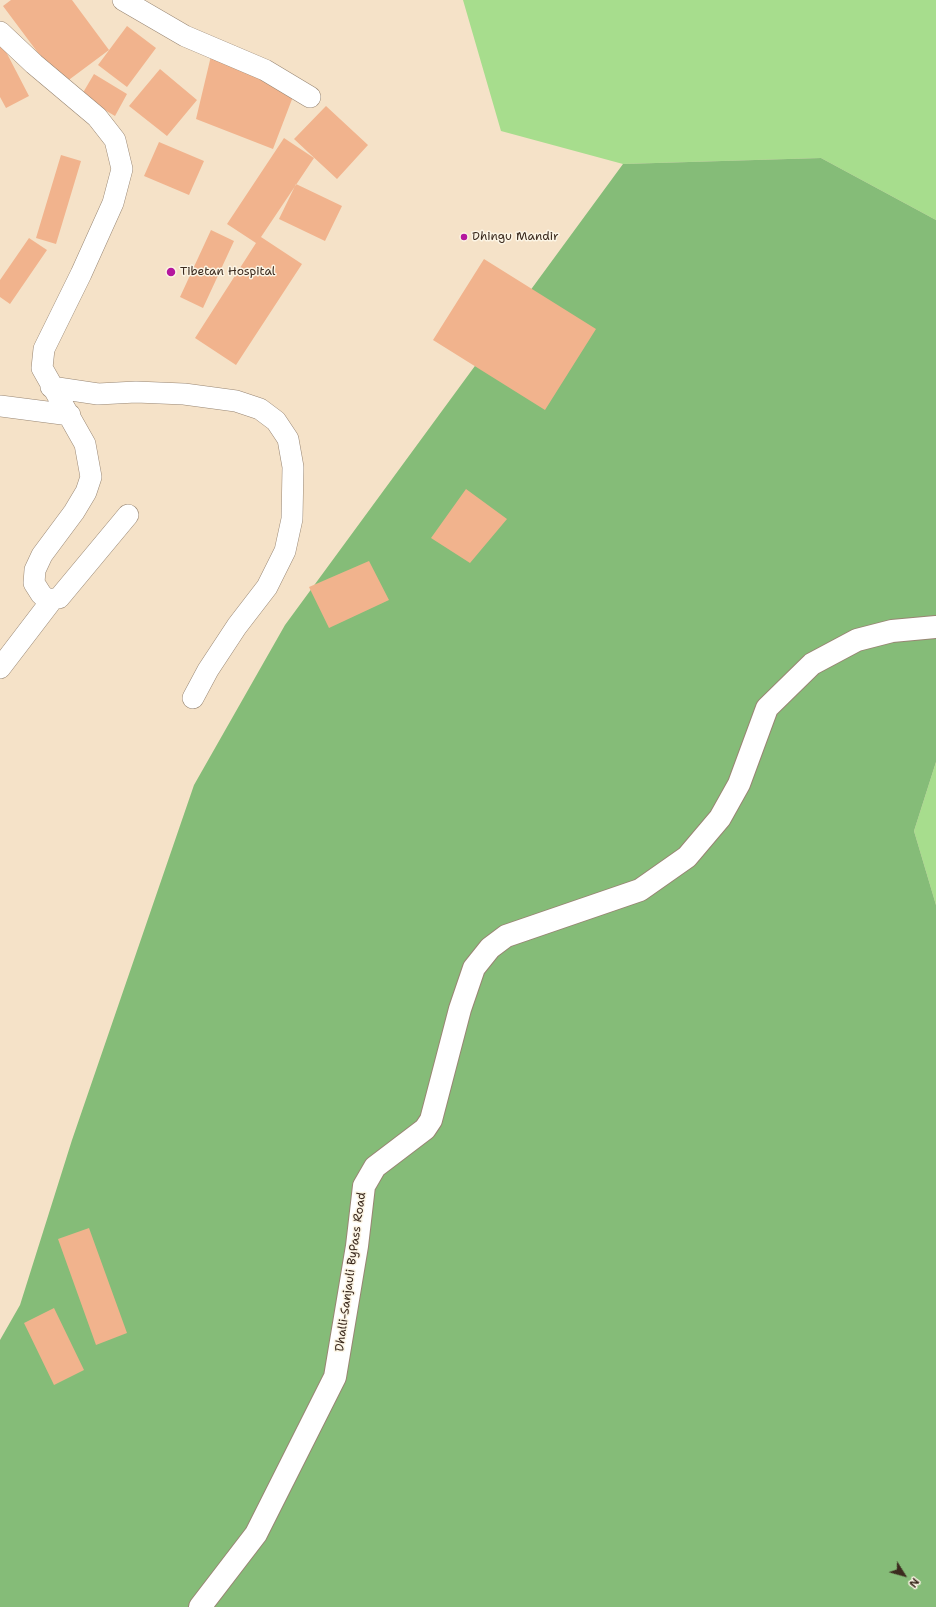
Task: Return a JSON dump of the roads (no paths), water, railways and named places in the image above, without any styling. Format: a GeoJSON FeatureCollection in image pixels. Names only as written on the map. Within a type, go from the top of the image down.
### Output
{"type":"FeatureCollection","features":[{"type":"Feature","properties":{"kind":"main road","name":"Dhalli-Sanjauli ByPass Road"},"geometry":{"type":"LineString","coordinates":[[200,1607],[256,1534],[335,1377],[358,1246],[364,1186],[375,1167],[425,1129],[431,1120],[460,1009],[474,968],[490,948],[506,936],[640,890],[687,857],[720,818],[739,784],[767,708],[812,664],[857,640],[892,631],[936,627]]}},
{"type":"Feature","properties":{"kind":"street"},"geometry":{"type":"LineString","coordinates":[[123,0],[185,36],[265,70],[310,97]]}},
{"type":"Feature","properties":{"kind":"street"},"geometry":{"type":"LineString","coordinates":[[0,32],[34,64],[97,117],[115,140],[122,169],[113,203],[81,274],[44,348],[42,368],[51,386],[70,415],[86,444],[91,477],[86,492],[74,512],[42,555],[35,570],[34,584],[41,594],[47,600],[59,598],[128,516]]}},
{"type":"Feature","properties":{"kind":"street"},"geometry":{"type":"LineString","coordinates":[[51,386],[98,394],[136,392],[184,394],[236,401],[260,409],[276,422],[288,439],[293,474],[292,519],[285,552],[268,587],[237,626],[208,670],[193,698]]}},
{"type":"Feature","properties":{"kind":"street"},"geometry":{"type":"LineString","coordinates":[[0,406],[70,415]]}},
{"type":"Feature","properties":{"kind":"street"},"geometry":{"type":"LineString","coordinates":[[0,668],[52,600]]}},
{"type":"Feature","properties":{"kind":"place","name":"Dhingu Mandir"},"geometry":{"type":"Point","coordinates":[464,237]}},
{"type":"Feature","properties":{"kind":"place","name":"Tibetan Hospital"},"geometry":{"type":"Point","coordinates":[171,272]}}]}
